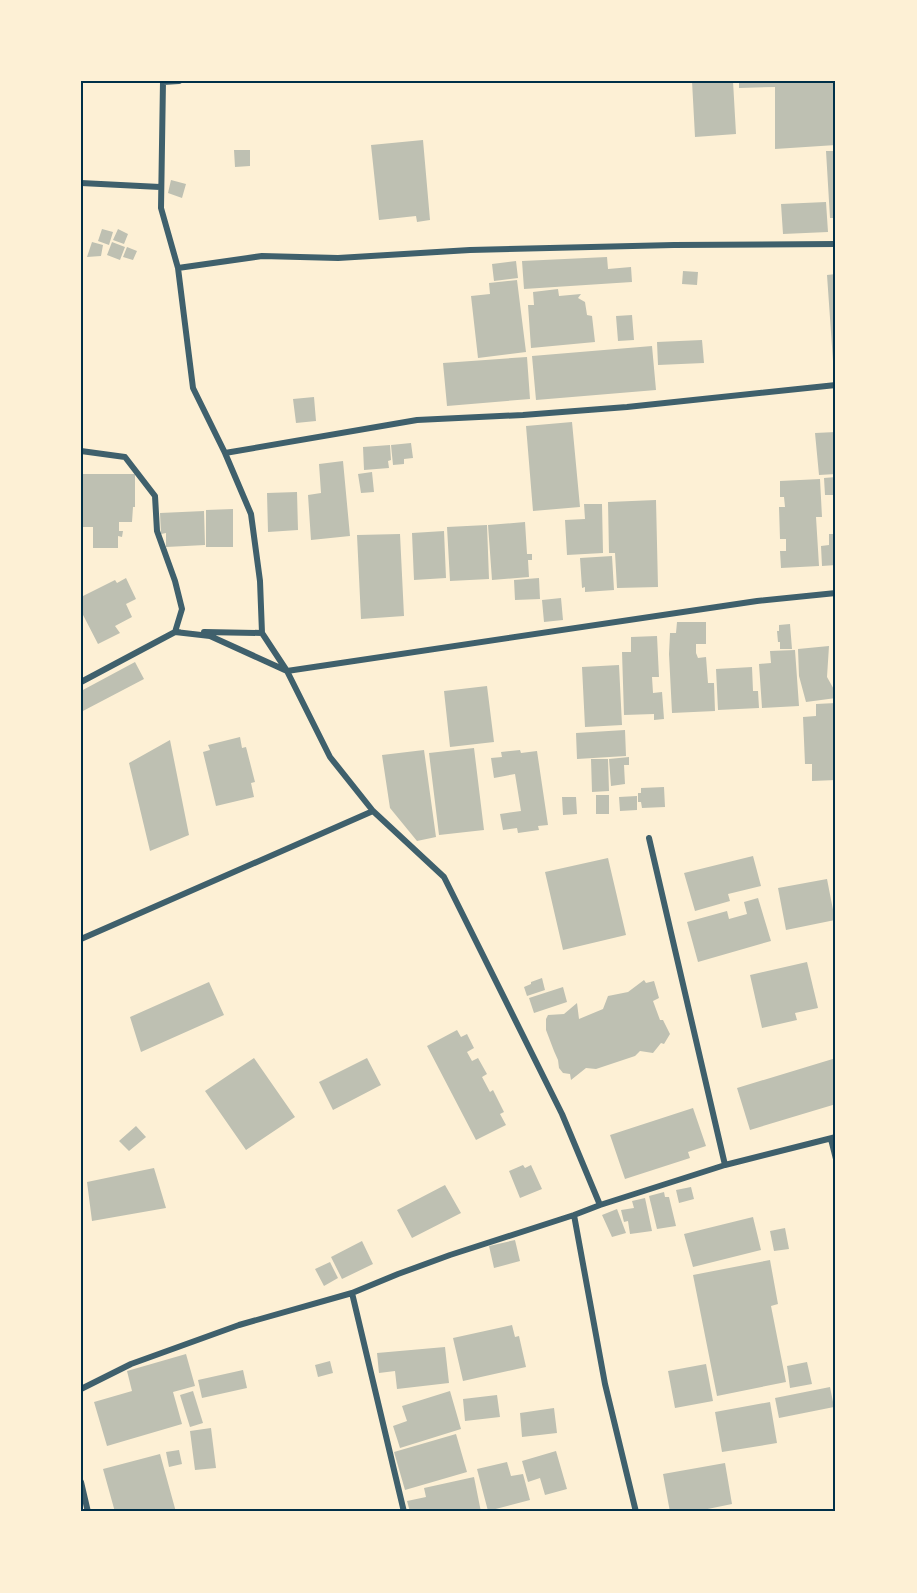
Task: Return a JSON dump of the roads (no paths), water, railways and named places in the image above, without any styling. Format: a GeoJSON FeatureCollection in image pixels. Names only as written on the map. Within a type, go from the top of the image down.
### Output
{"type":"FeatureCollection","features":[{"type":"Feature","properties":{"kind":"street"},"geometry":{"type":"LineString","coordinates":[[179,81],[163,82],[161,208],[178,268],[193,388],[252,514],[260,580],[261,633],[287,671],[330,757],[374,811],[444,877],[562,1114],[600,1205]]}},
{"type":"Feature","properties":{"kind":"street"},"geometry":{"type":"LineString","coordinates":[[81,183],[160,187]]}},
{"type":"Feature","properties":{"kind":"street"},"geometry":{"type":"LineString","coordinates":[[178,268],[262,256],[338,258],[470,250],[836,244]]}},
{"type":"Feature","properties":{"kind":"street"},"geometry":{"type":"LineString","coordinates":[[225,453],[417,420],[627,407],[836,385]]}},
{"type":"Feature","properties":{"kind":"street"},"geometry":{"type":"LineString","coordinates":[[81,452],[125,457],[155,496],[157,531],[175,581],[182,609],[175,632]]}},
{"type":"Feature","properties":{"kind":"street"},"geometry":{"type":"LineString","coordinates":[[175,632],[210,636],[287,671],[757,601],[836,593]]}},
{"type":"Feature","properties":{"kind":"street"},"geometry":{"type":"LineString","coordinates":[[81,682],[175,632],[261,633]]}},
{"type":"Feature","properties":{"kind":"street"},"geometry":{"type":"LineString","coordinates":[[81,939],[374,811]]}},
{"type":"Feature","properties":{"kind":"street"},"geometry":{"type":"LineString","coordinates":[[649,838],[725,1165]]}},
{"type":"Feature","properties":{"kind":"street"},"geometry":{"type":"LineString","coordinates":[[81,1389],[131,1364],[239,1325],[352,1293],[439,1259],[725,1165],[834,1138],[836,1159]]}},
{"type":"Feature","properties":{"kind":"street"},"geometry":{"type":"LineString","coordinates":[[574,1215],[605,1384],[636,1512]]}},
{"type":"Feature","properties":{"kind":"street"},"geometry":{"type":"LineString","coordinates":[[352,1293],[404,1512]]}},
{"type":"Feature","properties":{"kind":"street"},"geometry":{"type":"LineString","coordinates":[[81,1482],[88,1512]]}}]}
